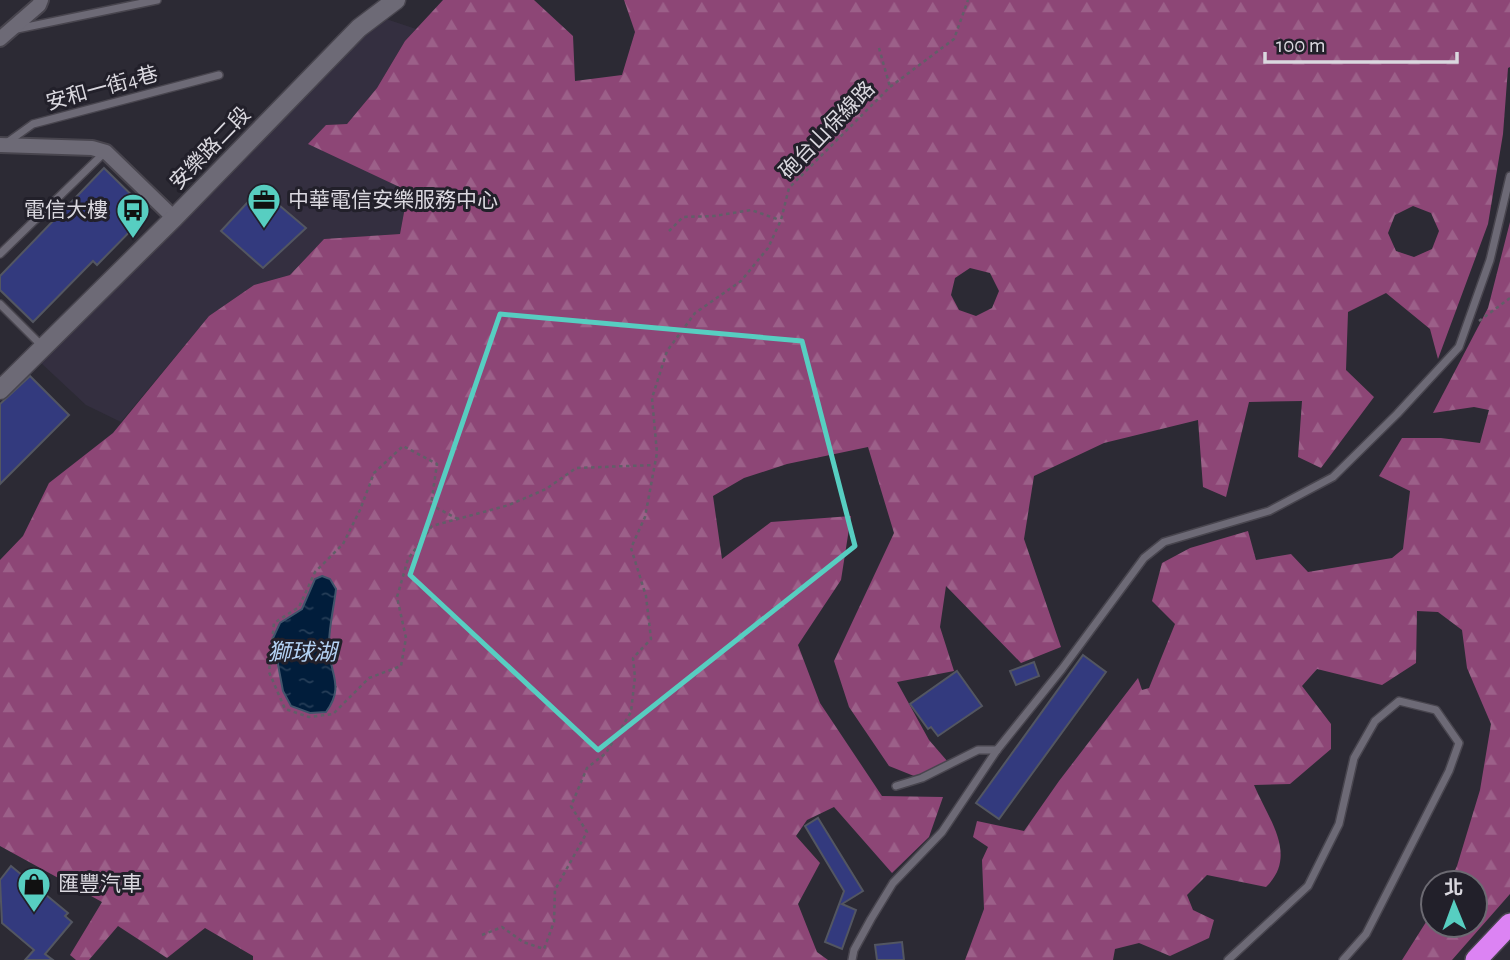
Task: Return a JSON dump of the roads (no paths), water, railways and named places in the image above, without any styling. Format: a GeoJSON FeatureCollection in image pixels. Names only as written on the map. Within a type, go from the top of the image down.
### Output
{"type":"FeatureCollection","features":[{"type":"Feature","properties":{"kind":"highway"},"geometry":{"type":"LineString","coordinates":[[1476,960],[1510,924]]}},
{"type":"Feature","properties":{"kind":"street"},"geometry":{"type":"LineString","coordinates":[[4,34],[39,5],[41,0]]}},
{"type":"Feature","properties":{"kind":"street","name":"安樂路二段"},"geometry":{"type":"LineString","coordinates":[[0,390],[174,218],[359,28],[396,0]]}},
{"type":"Feature","properties":{"kind":"street"},"geometry":{"type":"LineString","coordinates":[[1,146],[92,148],[106,152],[174,218]]}},
{"type":"Feature","properties":{"kind":"lane"},"geometry":{"type":"LineString","coordinates":[[4,34],[157,0]]}},
{"type":"Feature","properties":{"kind":"lane","name":"安和一街4巷"},"geometry":{"type":"LineString","coordinates":[[1,146],[33,124],[219,75]]}},
{"type":"Feature","properties":{"kind":"lane"},"geometry":{"type":"LineString","coordinates":[[0,254],[106,152]]}},
{"type":"Feature","properties":{"kind":"lane"},"geometry":{"type":"LineString","coordinates":[[852,960],[854,950],[893,883],[942,832],[998,750],[1144,558],[1164,542],[1269,511],[1334,477],[1459,347],[1490,260],[1510,176]]}},
{"type":"Feature","properties":{"kind":"lane"},"geometry":{"type":"LineString","coordinates":[[0,303],[43,348]]}},
{"type":"Feature","properties":{"kind":"lane"},"geometry":{"type":"LineString","coordinates":[[1228,960],[1308,886],[1339,824],[1354,758],[1375,721],[1399,701],[1436,710],[1459,743],[1449,771],[1366,934],[1343,960]]}},
{"type":"Feature","properties":{"kind":"lane"},"geometry":{"type":"LineString","coordinates":[[896,786],[922,778],[978,750],[998,750]]}},
{"type":"Feature","properties":{"kind":"water","name":"獅球湖"},"geometry":{"type":"Polygon","coordinates":[[[322,576],[330,579],[336,589],[329,644],[335,694],[326,712],[310,713],[291,706],[283,691],[273,638],[280,623],[302,609],[315,579],[322,576]]]}},
{"type":"Feature","properties":{"kind":"place","name":"中華電信安樂服務中心"},"geometry":{"type":"Point","coordinates":[264,230]}},
{"type":"Feature","properties":{"kind":"place","name":"電信大樓"},"geometry":{"type":"Point","coordinates":[133,240]}},
{"type":"Feature","properties":{"kind":"place","name":"匯豐汽車"},"geometry":{"type":"Point","coordinates":[34,914]}}]}
